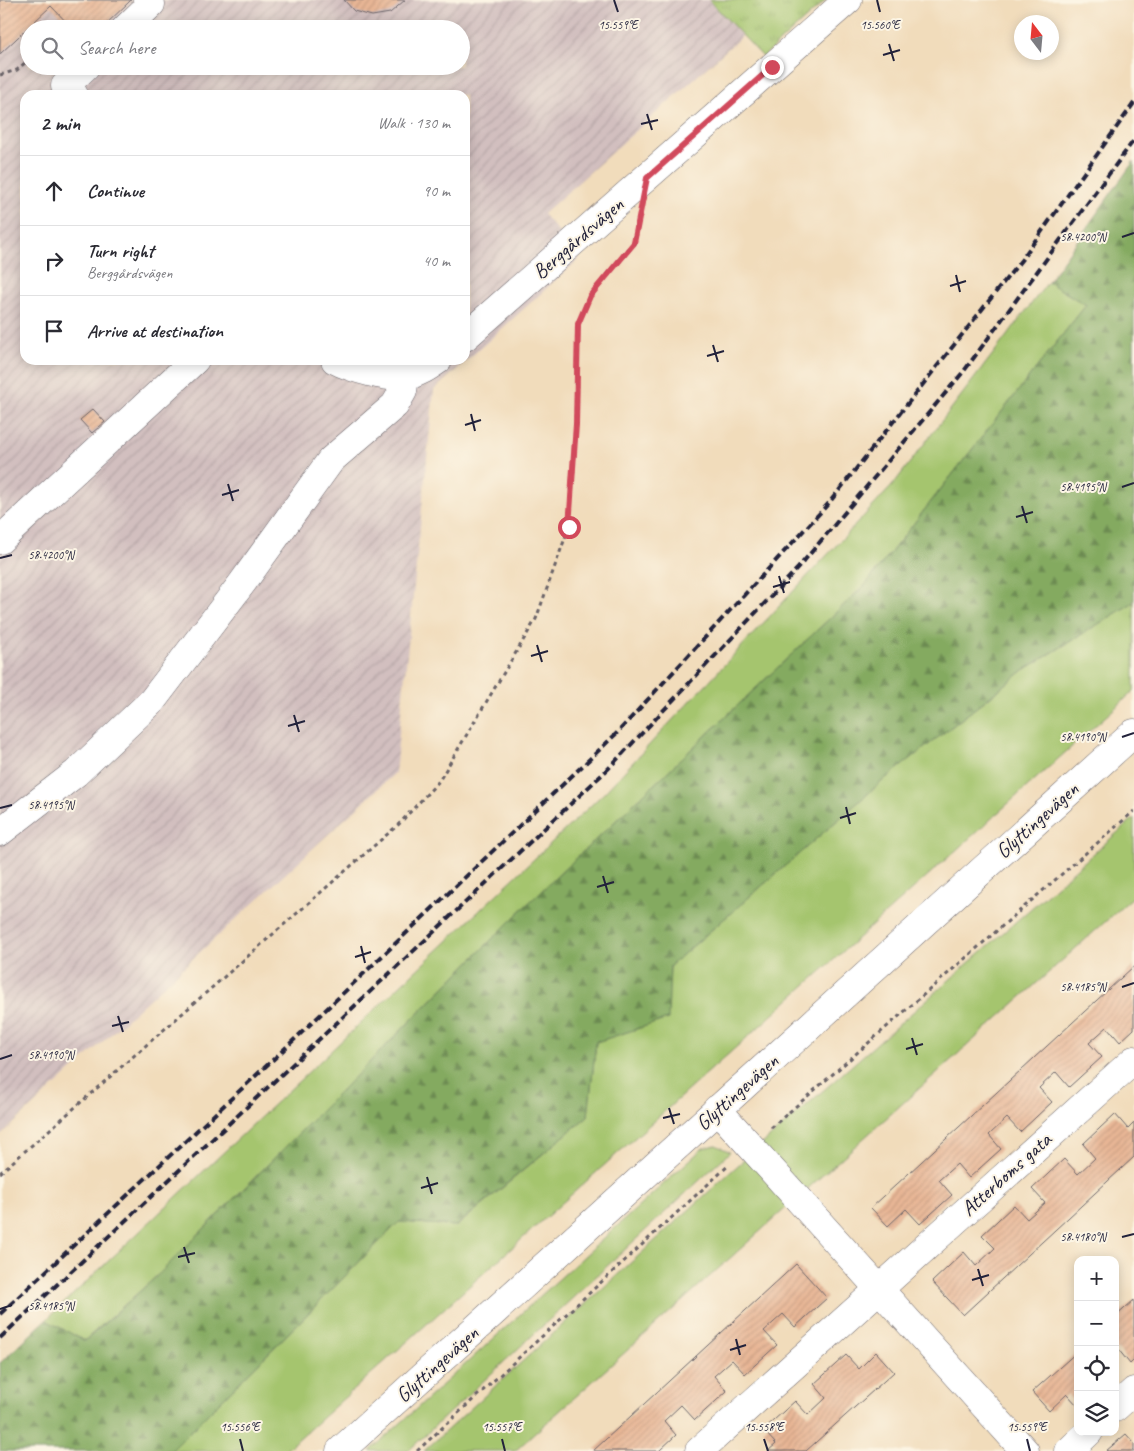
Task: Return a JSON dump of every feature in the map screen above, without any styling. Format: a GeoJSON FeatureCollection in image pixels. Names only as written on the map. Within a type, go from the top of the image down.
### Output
{"type":"FeatureCollection","features":[{"type":"Feature","properties":{"kind":"street"},"geometry":{"type":"LineString","coordinates":[[134,20],[151,4],[147,0]]}},
{"type":"Feature","properties":{"kind":"street","name":"Berggårdsvägen"},"geometry":{"type":"LineString","coordinates":[[470,333],[569,244],[647,178],[848,0]]}},
{"type":"Feature","properties":{"kind":"street"},"geometry":{"type":"LineString","coordinates":[[70,90],[80,75]]}},
{"type":"Feature","properties":{"kind":"street"},"geometry":{"type":"LineString","coordinates":[[0,540],[191,365]]}},
{"type":"Feature","properties":{"kind":"street"},"geometry":{"type":"LineString","coordinates":[[350,365],[378,374],[405,377],[422,371],[431,365]]}},
{"type":"Feature","properties":{"kind":"street"},"geometry":{"type":"LineString","coordinates":[[0,832],[76,773],[152,701],[243,582],[331,460],[395,405],[403,391],[405,377]]}},
{"type":"Feature","properties":{"kind":"street","name":"Glyttingevägen"},"geometry":{"type":"LineString","coordinates":[[340,1451],[1134,733]]}},
{"type":"Feature","properties":{"kind":"street","name":"Atterboms gata"},"geometry":{"type":"LineString","coordinates":[[699,1451],[1134,1060]]}},
{"type":"Feature","properties":{"kind":"street"},"geometry":{"type":"LineString","coordinates":[[717,1109],[1026,1451]]}},
{"type":"Feature","properties":{"kind":"street"},"geometry":{"type":"LineString","coordinates":[[1119,1404],[1134,1391]]}},
{"type":"Feature","properties":{"kind":"street"},"geometry":{"type":"LineString","coordinates":[[1068,1451],[1085,1436]]}},
{"type":"Feature","properties":{"kind":"path"},"geometry":{"type":"LineString","coordinates":[[0,75],[16,70],[20,67]]}},
{"type":"Feature","properties":{"kind":"path"},"geometry":{"type":"LineString","coordinates":[[0,1173],[399,824],[439,781],[536,619],[569,527],[576,424],[578,324],[590,296],[634,243],[647,178]]}},
{"type":"Feature","properties":{"kind":"shaded area"},"geometry":{"type":"Polygon","coordinates":[[[0,0],[709,0],[742,36],[543,214],[569,244],[579,259],[470,357],[470,90],[20,90],[20,365],[462,365],[434,390],[395,773],[0,1136],[0,0]]]}},
{"type":"Feature","properties":{"kind":"green space"},"geometry":{"type":"Polygon","coordinates":[[[709,0],[826,0],[763,57],[709,0]]]}},
{"type":"Feature","properties":{"kind":"green space"},"geometry":{"type":"Polygon","coordinates":[[[1134,161],[1134,602],[1024,670],[886,778],[670,966],[668,1019],[596,1042],[588,1116],[456,1226],[399,1222],[171,1451],[0,1451],[0,1363],[46,1320],[85,1341],[159,1274],[515,916],[866,584],[1086,305],[1048,282],[1134,161]]]}},
{"type":"Feature","properties":{"kind":"green space"},"geometry":{"type":"Polygon","coordinates":[[[1048,282],[1086,305],[866,584],[515,916],[159,1274],[84,1341],[46,1320],[605,792],[892,486],[1048,282]]]}},
{"type":"Feature","properties":{"kind":"green space"},"geometry":{"type":"Polygon","coordinates":[[[1134,602],[1134,691],[285,1451],[171,1451],[399,1222],[457,1226],[588,1116],[596,1042],[667,1019],[670,966],[886,778],[1024,670],[1134,602]]]}},
{"type":"Feature","properties":{"kind":"green space"},"geometry":{"type":"Polygon","coordinates":[[[1134,818],[1134,896],[515,1451],[424,1451],[736,1167],[1134,818]]]}},
{"type":"Feature","properties":{"kind":"green space"},"geometry":{"type":"Polygon","coordinates":[[[716,1145],[730,1152],[408,1451],[370,1451],[703,1148],[716,1145]]]}},
{"type":"Feature","properties":{"kind":"building"},"geometry":{"type":"Polygon","coordinates":[[[0,0],[131,0],[110,20],[64,20],[51,6],[36,20],[20,20],[20,35],[0,54],[0,0]]]}},
{"type":"Feature","properties":{"kind":"building"},"geometry":{"type":"Polygon","coordinates":[[[344,0],[405,0],[390,13],[372,16],[354,11],[344,0]]]}},
{"type":"Feature","properties":{"kind":"building"},"geometry":{"type":"Polygon","coordinates":[[[93,409],[105,422],[92,433],[80,420],[93,409]]]}},
{"type":"Feature","properties":{"kind":"building"},"geometry":{"type":"Polygon","coordinates":[[[1134,966],[1134,1029],[1120,1042],[1107,1027],[1089,1043],[1102,1057],[1069,1087],[1056,1072],[1039,1088],[1052,1102],[1020,1132],[1007,1118],[989,1135],[1001,1149],[969,1178],[957,1164],[939,1180],[952,1195],[920,1224],[906,1209],[888,1226],[871,1208],[1134,966]]]}},
{"type":"Feature","properties":{"kind":"building"},"geometry":{"type":"Polygon","coordinates":[[[1115,1114],[1128,1129],[1134,1123],[1134,1157],[963,1315],[932,1282],[964,1252],[976,1266],[995,1248],[982,1235],[1014,1205],[1027,1219],[1045,1203],[1032,1189],[1064,1159],[1078,1174],[1095,1158],[1083,1144],[1115,1114]]]}},
{"type":"Feature","properties":{"kind":"building"},"geometry":{"type":"Polygon","coordinates":[[[796,1264],[827,1298],[795,1327],[783,1314],[764,1331],[777,1345],[745,1374],[732,1360],[714,1376],[727,1391],[695,1420],[681,1405],[664,1421],[676,1435],[659,1451],[593,1451],[796,1264]]]}},
{"type":"Feature","properties":{"kind":"building"},"geometry":{"type":"Polygon","coordinates":[[[1134,1300],[1134,1360],[1130,1364],[1119,1350],[1119,1313],[1134,1300]]]}},
{"type":"Feature","properties":{"kind":"building"},"geometry":{"type":"Polygon","coordinates":[[[876,1352],[894,1372],[806,1451],[768,1451],[776,1444],[763,1430],[795,1401],[808,1415],[826,1398],[814,1384],[846,1355],[859,1369],[876,1352]]]}},
{"type":"Feature","properties":{"kind":"building"},"geometry":{"type":"Polygon","coordinates":[[[1074,1355],[1074,1402],[1067,1394],[1049,1411],[1032,1392],[1074,1355]]]}},
{"type":"Feature","properties":{"kind":"building"},"geometry":{"type":"Polygon","coordinates":[[[1126,1434],[1134,1443],[1134,1451],[1106,1451],[1126,1434]]]}},
{"type":"Feature","properties":{"kind":"railway"},"geometry":{"type":"LineString","coordinates":[[0,1314],[278,1055],[617,733],[829,503],[1022,259],[1134,103]]}},
{"type":"Feature","properties":{"kind":"railway"},"geometry":{"type":"LineString","coordinates":[[0,1338],[609,768],[798,568],[964,371],[1134,140]]}},
{"type":"Feature","properties":{"kind":"route"},"geometry":{"type":"LineString","coordinates":[[569,527],[576,424],[578,324],[590,296],[634,243],[647,178],[772,67]]}}]}
